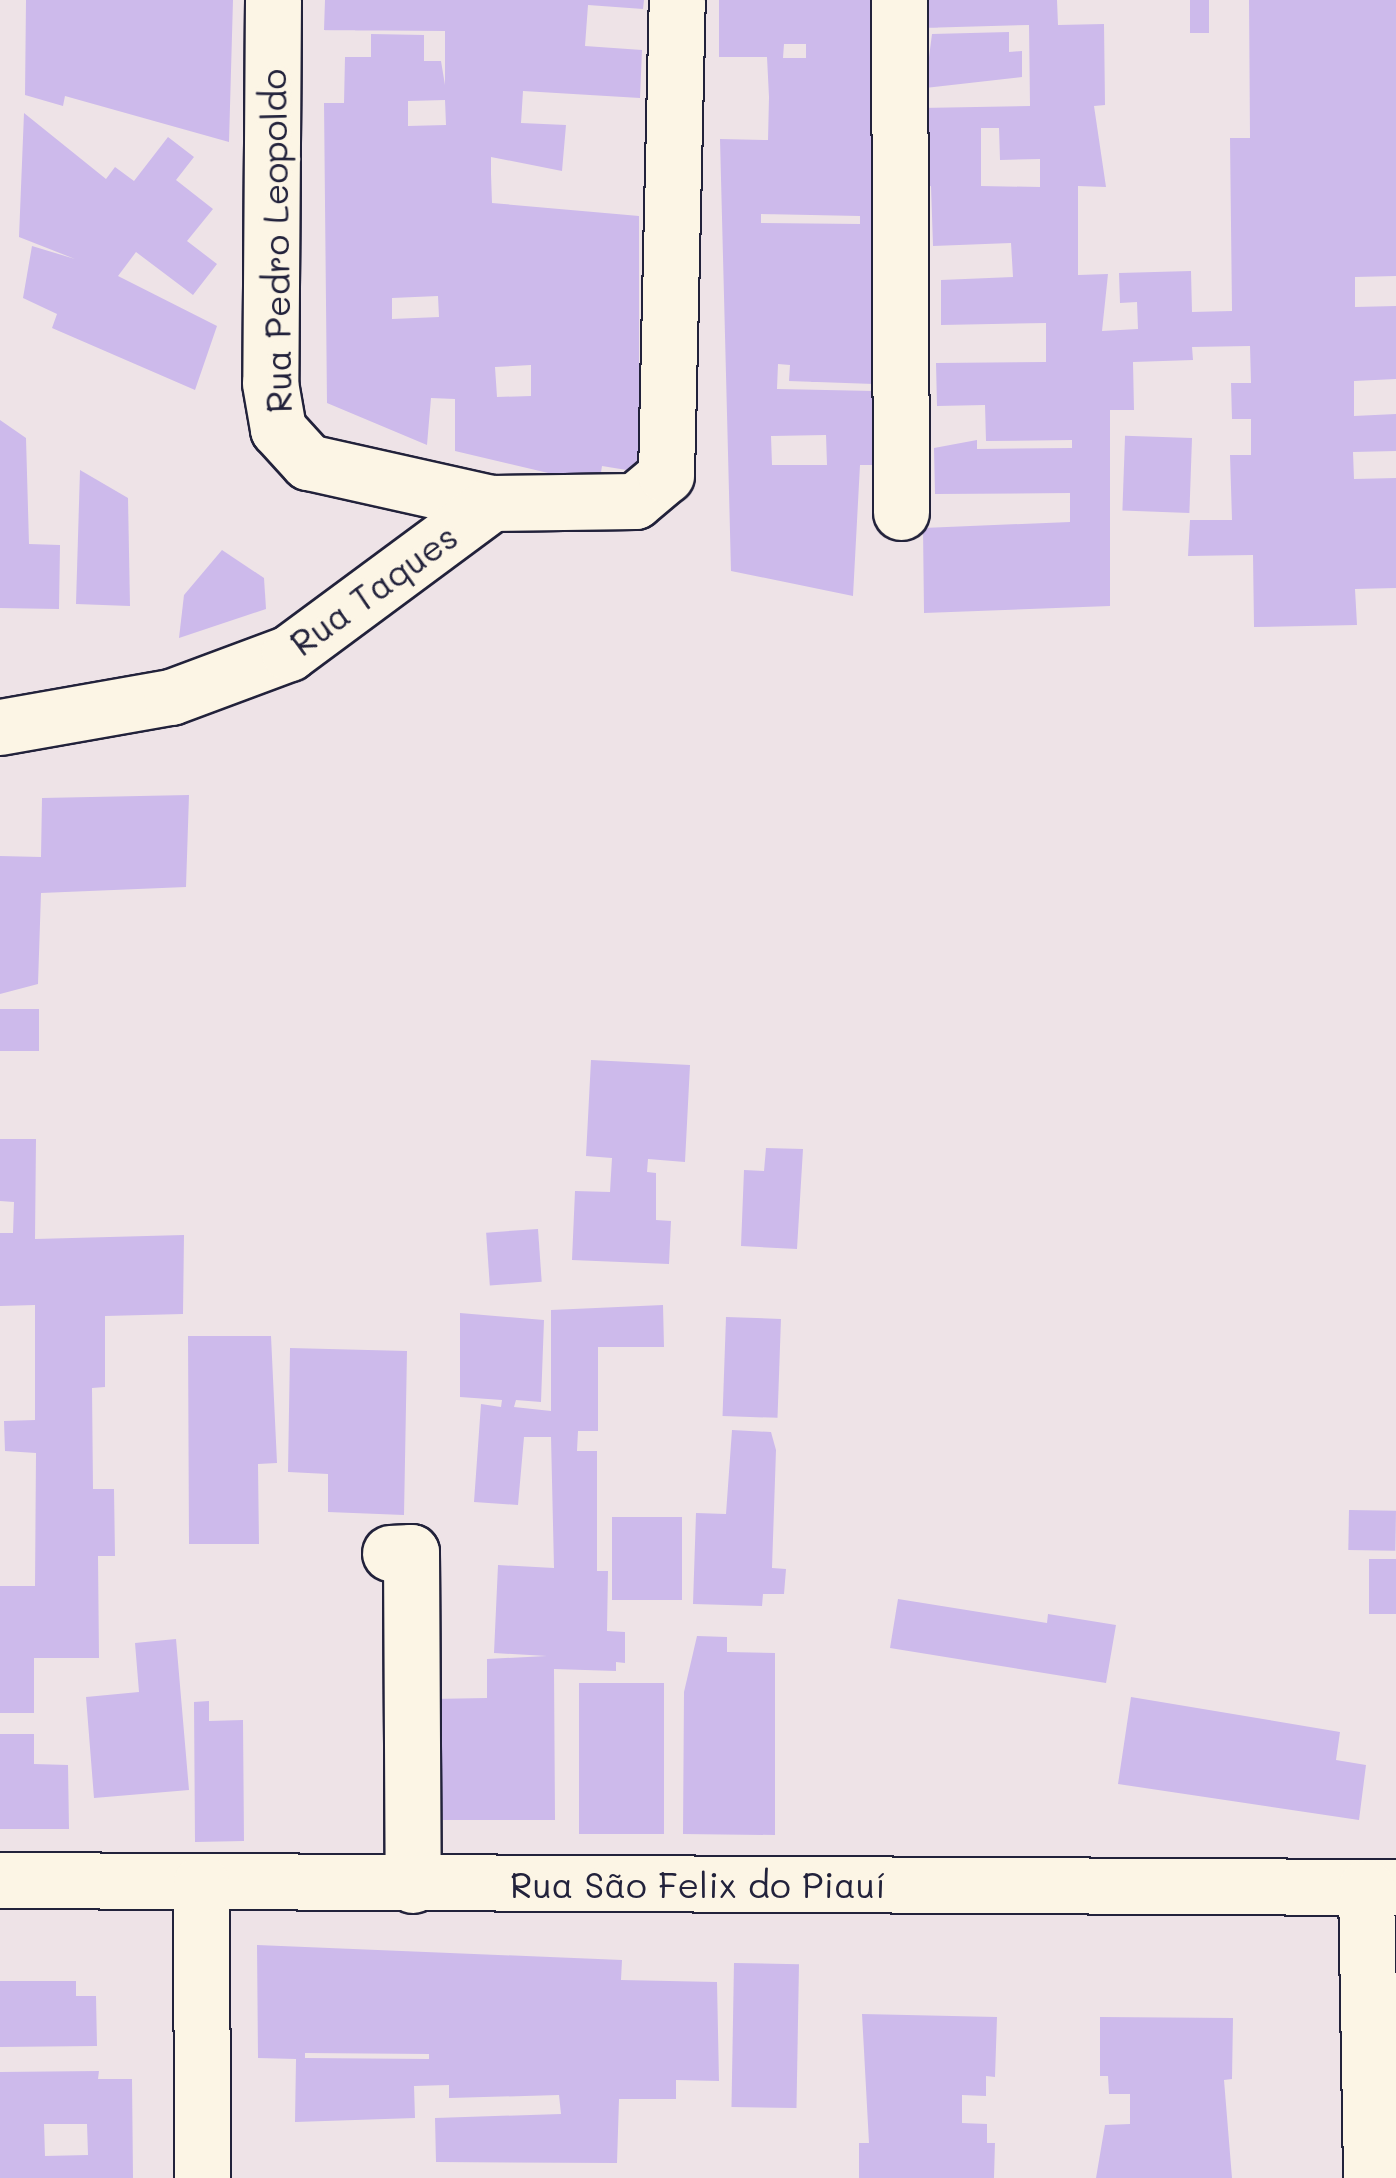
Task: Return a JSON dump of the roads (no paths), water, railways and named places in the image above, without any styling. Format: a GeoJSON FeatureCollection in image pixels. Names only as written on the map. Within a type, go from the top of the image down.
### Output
{"type":"FeatureCollection","features":[{"type":"Feature","properties":{"kind":"street","name":"Rua Pedro Leopoldo"},"geometry":{"type":"LineString","coordinates":[[272,0],[270,382],[278,429],[308,462],[492,503]]}},
{"type":"Feature","properties":{"kind":"street","name":"Rua Taques"},"geometry":{"type":"LineString","coordinates":[[0,726],[171,697],[290,653],[492,503],[635,501],[666,475],[674,401],[676,0]]}},
{"type":"Feature","properties":{"kind":"street"},"geometry":{"type":"LineString","coordinates":[[899,0],[901,512]]}},
{"type":"Feature","properties":{"kind":"street"},"geometry":{"type":"LineString","coordinates":[[390,1553],[411,1552],[413,1885]]}},
{"type":"Feature","properties":{"kind":"street","name":"Rua São Felix do Piauí"},"geometry":{"type":"LineString","coordinates":[[0,1880],[1381,1887]]}},
{"type":"Feature","properties":{"kind":"street"},"geometry":{"type":"LineString","coordinates":[[201,1883],[202,2178]]}},
{"type":"Feature","properties":{"kind":"street"},"geometry":{"type":"LineString","coordinates":[[1371,2178],[1383,2060],[1381,1887]]}}]}
